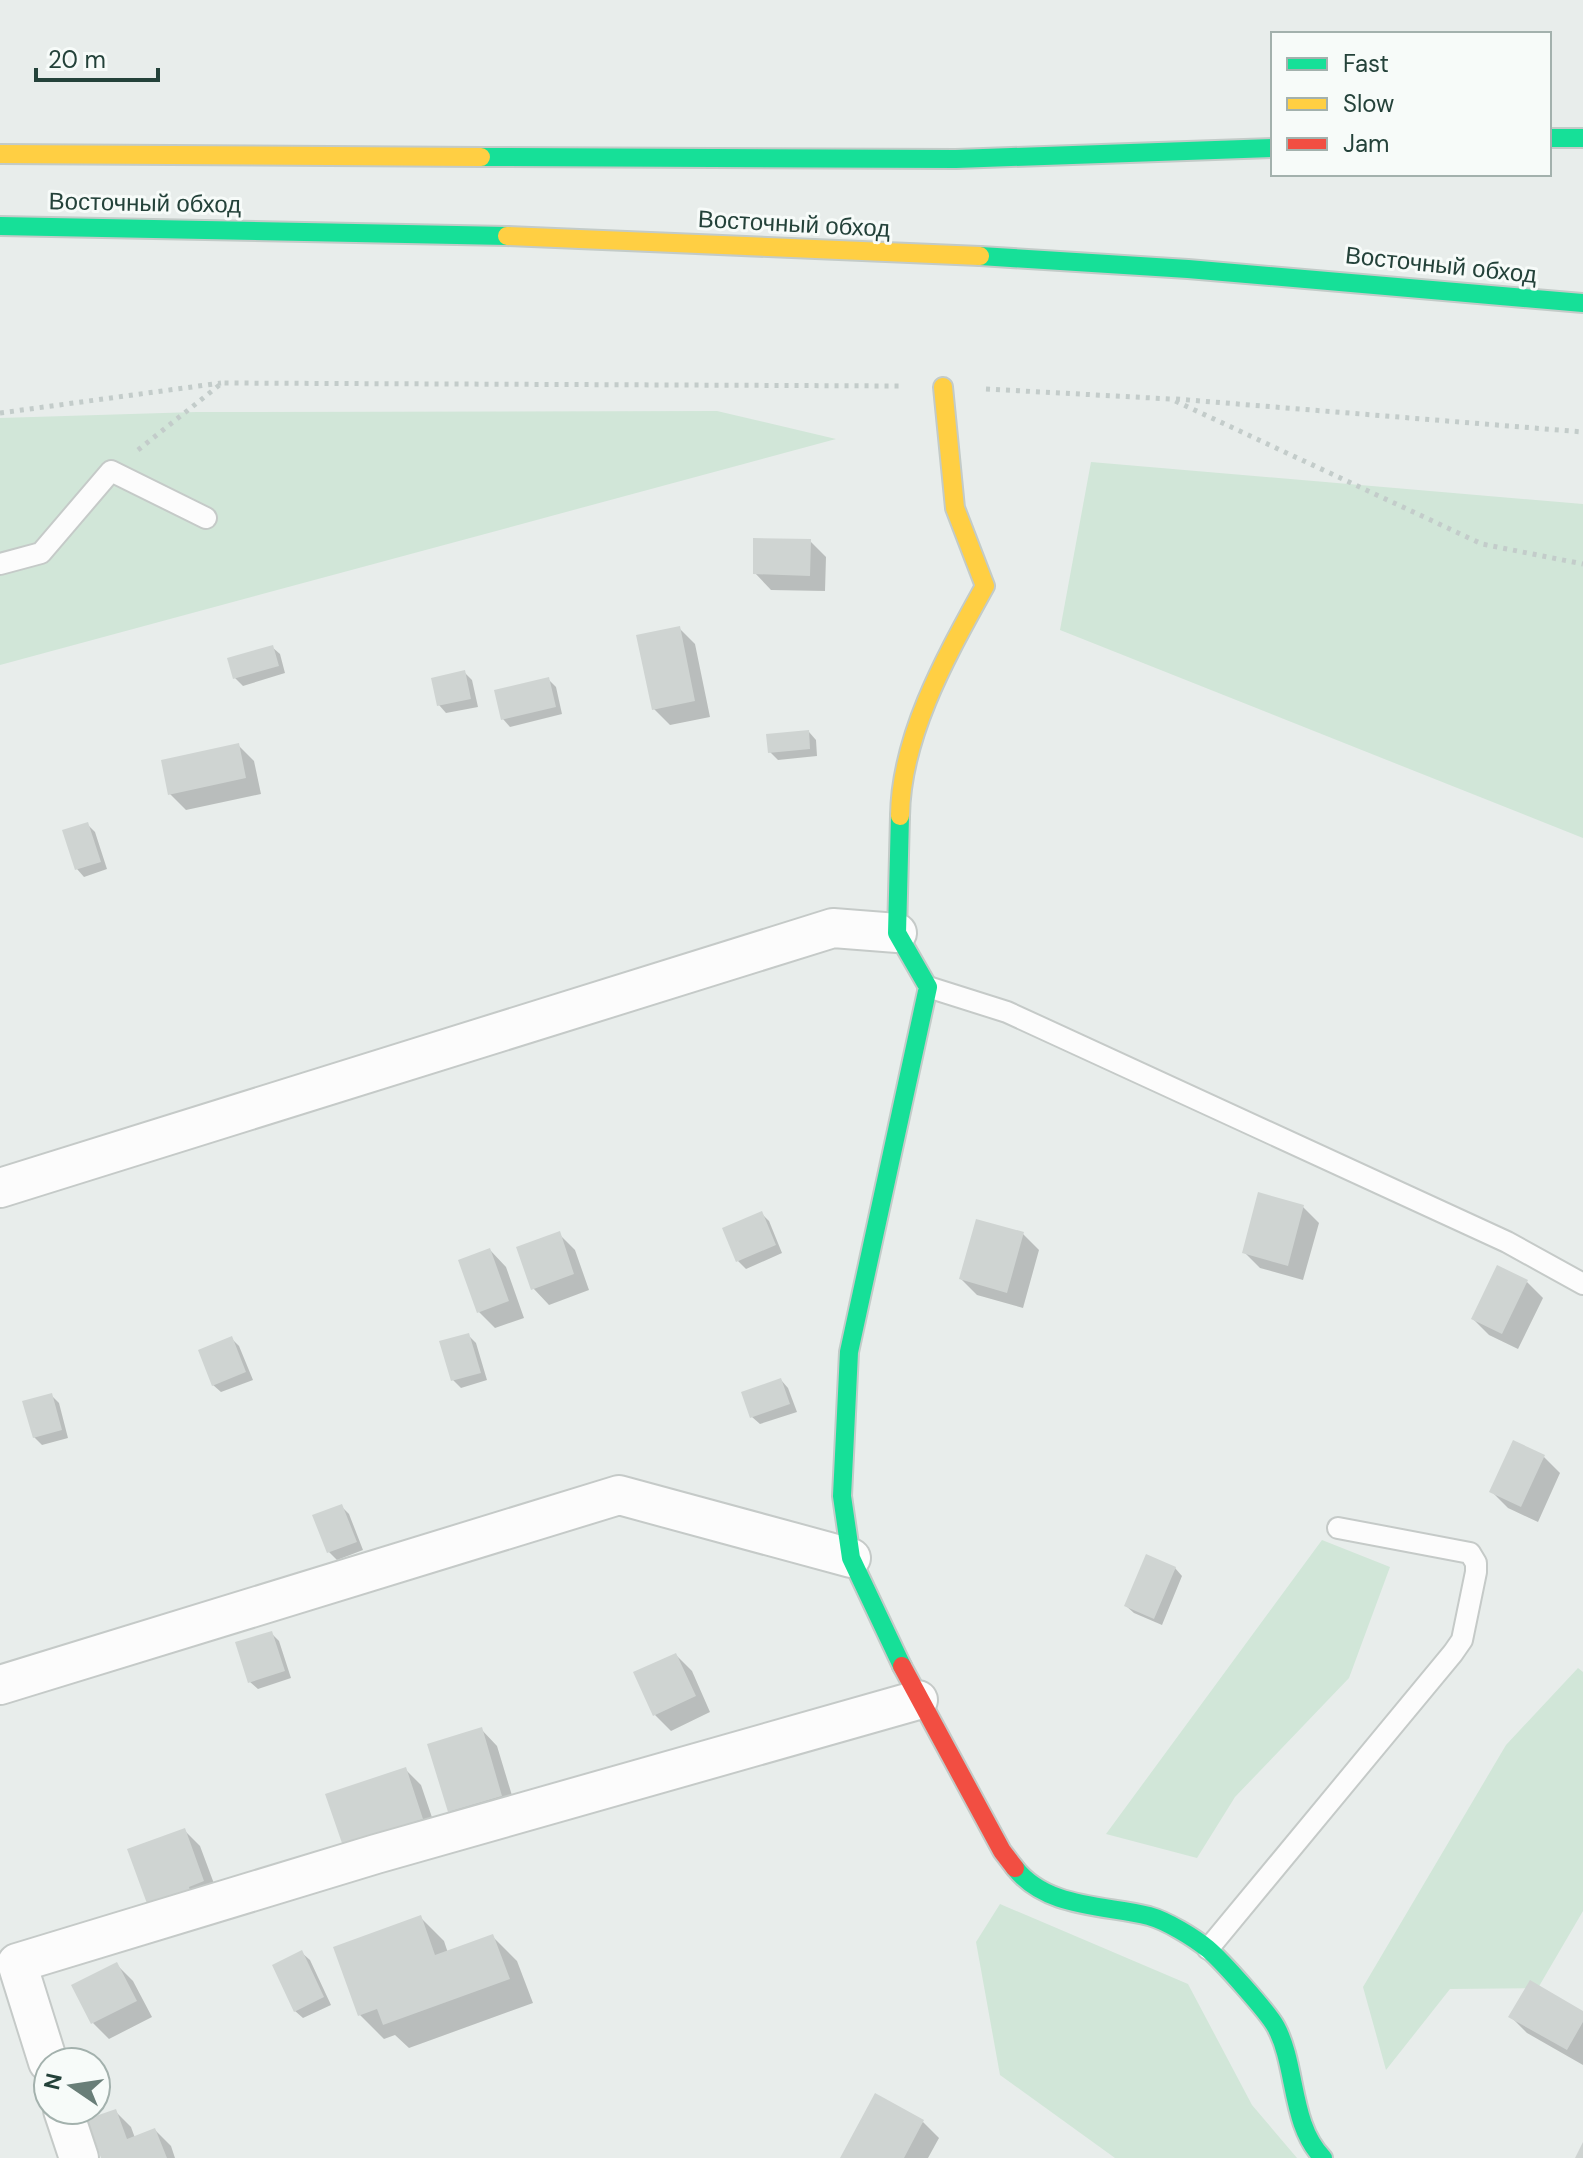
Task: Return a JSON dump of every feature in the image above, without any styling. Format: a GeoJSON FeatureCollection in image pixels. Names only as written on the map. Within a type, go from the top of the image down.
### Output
{"type":"FeatureCollection","features":[{"type":"Feature","properties":{"kind":"main road"},"geometry":{"type":"LineString","coordinates":[[1551,138],[1583,138]]}},
{"type":"Feature","properties":{"kind":"main road","name":"Восточный обход"},"geometry":{"type":"LineString","coordinates":[[0,154],[941,159],[1271,148]]}},
{"type":"Feature","properties":{"kind":"main road","name":"Восточный обход"},"geometry":{"type":"LineString","coordinates":[[0,226],[507,233],[1368,281],[1583,303]]}},
{"type":"Feature","properties":{"kind":"main road"},"geometry":{"type":"LineString","coordinates":[[943,387],[955,508],[985,586],[931,685],[900,795],[897,933],[928,987],[849,1352],[842,1496],[851,1558],[918,1700],[1002,1851],[1026,1882],[1062,1900],[1153,1917],[1208,1949],[1276,2027],[1298,2104],[1315,2150],[1323,2158]]}},
{"type":"Feature","properties":{"kind":"street"},"geometry":{"type":"LineString","coordinates":[[0,1188],[833,928],[897,933]]}},
{"type":"Feature","properties":{"kind":"street"},"geometry":{"type":"LineString","coordinates":[[0,1685],[619,1495],[851,1558]]}},
{"type":"Feature","properties":{"kind":"street"},"geometry":{"type":"LineString","coordinates":[[43,2046],[17,1963],[376,1854],[918,1700]]}},
{"type":"Feature","properties":{"kind":"street"},"geometry":{"type":"LineString","coordinates":[[68,2126],[79,2158]]}},
{"type":"Feature","properties":{"kind":"lane"},"geometry":{"type":"LineString","coordinates":[[0,564],[41,553],[111,471],[206,518]]}},
{"type":"Feature","properties":{"kind":"lane"},"geometry":{"type":"LineString","coordinates":[[928,987],[1007,1012],[1507,1242],[1583,1284]]}},
{"type":"Feature","properties":{"kind":"lane"},"geometry":{"type":"LineString","coordinates":[[1208,1949],[1462,1640],[1476,1572],[1476,1563],[1470,1553],[1338,1528]]}},
{"type":"Feature","properties":{"kind":"path"},"geometry":{"type":"LineString","coordinates":[[111,471],[222,383]]}},
{"type":"Feature","properties":{"kind":"path"},"geometry":{"type":"LineString","coordinates":[[0,413],[222,383],[943,387],[1171,399],[1583,432]]}},
{"type":"Feature","properties":{"kind":"path"},"geometry":{"type":"LineString","coordinates":[[1171,399],[1482,544],[1583,564]]}},
{"type":"Feature","properties":{"kind":"green space"},"geometry":{"type":"Polygon","coordinates":[[[717,411],[836,439],[0,665],[0,418],[196,412],[717,411]]]}},
{"type":"Feature","properties":{"kind":"green space"},"geometry":{"type":"Polygon","coordinates":[[[1091,462],[1583,504],[1583,838],[1060,630],[1091,462]]]}},
{"type":"Feature","properties":{"kind":"green space"},"geometry":{"type":"Polygon","coordinates":[[[1322,1540],[1390,1567],[1349,1678],[1235,1797],[1197,1858],[1106,1834],[1322,1540]]]}},
{"type":"Feature","properties":{"kind":"green space"},"geometry":{"type":"Polygon","coordinates":[[[1578,1668],[1583,1672],[1583,1911],[1538,1988],[1450,1989],[1386,2070],[1363,1987],[1506,1745],[1578,1668]]]}},
{"type":"Feature","properties":{"kind":"green space"},"geometry":{"type":"Polygon","coordinates":[[[1000,1904],[1188,1984],[1252,2105],[1297,2158],[1115,2158],[1000,2075],[976,1942],[1000,1904]]]}},
{"type":"Feature","properties":{"kind":"building"},"geometry":{"type":"Polygon","coordinates":[[[753,538],[811,539],[810,576],[753,574],[753,538]]]}},
{"type":"Feature","properties":{"kind":"building"},"geometry":{"type":"Polygon","coordinates":[[[680,626],[695,701],[652,710],[636,635],[680,626]]]}},
{"type":"Feature","properties":{"kind":"building"},"geometry":{"type":"Polygon","coordinates":[[[273,645],[279,666],[233,679],[227,658],[273,645]]]}},
{"type":"Feature","properties":{"kind":"building"},"geometry":{"type":"Polygon","coordinates":[[[465,670],[471,699],[437,706],[431,678],[465,670]]]}},
{"type":"Feature","properties":{"kind":"building"},"geometry":{"type":"Polygon","coordinates":[[[549,677],[556,707],[501,720],[494,690],[549,677]]]}},
{"type":"Feature","properties":{"kind":"building"},"geometry":{"type":"Polygon","coordinates":[[[809,730],[810,749],[768,753],[766,734],[809,730]]]}},
{"type":"Feature","properties":{"kind":"building"},"geometry":{"type":"Polygon","coordinates":[[[239,743],[246,778],[168,795],[161,760],[239,743]]]}},
{"type":"Feature","properties":{"kind":"building"},"geometry":{"type":"Polygon","coordinates":[[[88,822],[101,862],[75,870],[62,830],[88,822]]]}},
{"type":"Feature","properties":{"kind":"building"},"geometry":{"type":"Polygon","coordinates":[[[1258,1192],[1304,1205],[1288,1266],[1242,1253],[1258,1192]]]}},
{"type":"Feature","properties":{"kind":"building"},"geometry":{"type":"Polygon","coordinates":[[[762,1211],[776,1245],[736,1262],[722,1228],[762,1211]]]}},
{"type":"Feature","properties":{"kind":"building"},"geometry":{"type":"Polygon","coordinates":[[[976,1219],[1024,1232],[1007,1293],[959,1279],[976,1219]]]}},
{"type":"Feature","properties":{"kind":"building"},"geometry":{"type":"Polygon","coordinates":[[[560,1231],[574,1274],[531,1290],[516,1247],[560,1231]]]}},
{"type":"Feature","properties":{"kind":"building"},"geometry":{"type":"Polygon","coordinates":[[[490,1248],[509,1301],[477,1313],[458,1260],[490,1248]]]}},
{"type":"Feature","properties":{"kind":"building"},"geometry":{"type":"Polygon","coordinates":[[[1497,1265],[1528,1280],[1502,1334],[1471,1319],[1497,1265]]]}},
{"type":"Feature","properties":{"kind":"building"},"geometry":{"type":"Polygon","coordinates":[[[469,1333],[481,1373],[451,1381],[439,1341],[469,1333]]]}},
{"type":"Feature","properties":{"kind":"building"},"geometry":{"type":"Polygon","coordinates":[[[232,1336],[246,1372],[212,1386],[198,1350],[232,1336]]]}},
{"type":"Feature","properties":{"kind":"building"},"geometry":{"type":"Polygon","coordinates":[[[781,1378],[790,1404],[750,1418],[741,1392],[781,1378]]]}},
{"type":"Feature","properties":{"kind":"building"},"geometry":{"type":"Polygon","coordinates":[[[52,1393],[62,1430],[33,1438],[22,1401],[52,1393]]]}},
{"type":"Feature","properties":{"kind":"building"},"geometry":{"type":"Polygon","coordinates":[[[1513,1440],[1545,1455],[1521,1507],[1489,1492],[1513,1440]]]}},
{"type":"Feature","properties":{"kind":"building"},"geometry":{"type":"Polygon","coordinates":[[[342,1504],[357,1542],[327,1553],[312,1515],[342,1504]]]}},
{"type":"Feature","properties":{"kind":"building"},"geometry":{"type":"Polygon","coordinates":[[[1146,1554],[1176,1567],[1154,1619],[1124,1606],[1146,1554]]]}},
{"type":"Feature","properties":{"kind":"building"},"geometry":{"type":"Polygon","coordinates":[[[272,1631],[285,1671],[248,1683],[235,1642],[272,1631]]]}},
{"type":"Feature","properties":{"kind":"building"},"geometry":{"type":"Polygon","coordinates":[[[676,1653],[696,1696],[653,1716],[633,1672],[676,1653]]]}},
{"type":"Feature","properties":{"kind":"building"},"geometry":{"type":"Polygon","coordinates":[[[482,1727],[502,1796],[448,1812],[427,1744],[482,1727]]]}},
{"type":"Feature","properties":{"kind":"building"},"geometry":{"type":"Polygon","coordinates":[[[406,1767],[423,1819],[343,1846],[325,1794],[406,1767]]]}},
{"type":"Feature","properties":{"kind":"building"},"geometry":{"type":"Polygon","coordinates":[[[185,1828],[204,1881],[189,1887],[191,1894],[149,1909],[127,1849],[185,1828]]]}},
{"type":"Feature","properties":{"kind":"building"},"geometry":{"type":"Polygon","coordinates":[[[421,1915],[435,1955],[493,1934],[510,1979],[383,2025],[377,2009],[358,2016],[333,1947],[421,1915]]]}},
{"type":"Feature","properties":{"kind":"building"},"geometry":{"type":"Polygon","coordinates":[[[302,1950],[324,1997],[294,2012],[272,1965],[302,1950]]]}},
{"type":"Feature","properties":{"kind":"building"},"geometry":{"type":"Polygon","coordinates":[[[117,1962],[137,2001],[91,2024],[71,1985],[117,1962]]]}},
{"type":"Feature","properties":{"kind":"building"},"geometry":{"type":"Polygon","coordinates":[[[1530,1980],[1583,2011],[1583,2022],[1567,2050],[1508,2017],[1530,1980]]]}},
{"type":"Feature","properties":{"kind":"building"},"geometry":{"type":"Polygon","coordinates":[[[875,2093],[924,2120],[904,2158],[840,2158],[875,2093]]]}},
{"type":"Feature","properties":{"kind":"building"},"geometry":{"type":"Polygon","coordinates":[[[116,2109],[127,2139],[155,2128],[167,2158],[101,2158],[90,2126],[112,2126],[112,2110],[116,2109]]]}},
{"type":"Feature","properties":{"kind":"building"},"geometry":{"type":"Polygon","coordinates":[[[1583,2142],[1583,2158],[1575,2158],[1583,2142]]]}},
{"type":"Feature","properties":{"kind":"traffic: fast"},"geometry":{"type":"LineString","coordinates":[[1551,138],[1583,138]]}},
{"type":"Feature","properties":{"kind":"traffic: fast"},"geometry":{"type":"LineString","coordinates":[[481,157],[956,159],[1271,148]]}},
{"type":"Feature","properties":{"kind":"traffic: fast"},"geometry":{"type":"LineString","coordinates":[[0,226],[507,236]]}},
{"type":"Feature","properties":{"kind":"traffic: fast"},"geometry":{"type":"LineString","coordinates":[[980,256],[1188,269],[1583,303]]}},
{"type":"Feature","properties":{"kind":"traffic: fast"},"geometry":{"type":"LineString","coordinates":[[900,816],[897,933],[928,987],[849,1352],[842,1496],[851,1558],[902,1666]]}},
{"type":"Feature","properties":{"kind":"traffic: fast"},"geometry":{"type":"LineString","coordinates":[[1015,1868],[1028,1881],[1059,1898],[1149,1916],[1180,1930],[1208,1949],[1276,2027],[1288,2059],[1305,2129],[1323,2158]]}},
{"type":"Feature","properties":{"kind":"traffic: slow"},"geometry":{"type":"LineString","coordinates":[[0,154],[481,157]]}},
{"type":"Feature","properties":{"kind":"traffic: slow"},"geometry":{"type":"LineString","coordinates":[[507,236],[980,256]]}},
{"type":"Feature","properties":{"kind":"traffic: slow"},"geometry":{"type":"LineString","coordinates":[[900,816],[902,786],[917,726],[942,668],[985,586],[955,508],[943,387]]}},
{"type":"Feature","properties":{"kind":"traffic: jam"},"geometry":{"type":"LineString","coordinates":[[902,1666],[1002,1851],[1015,1868]]}}]}
